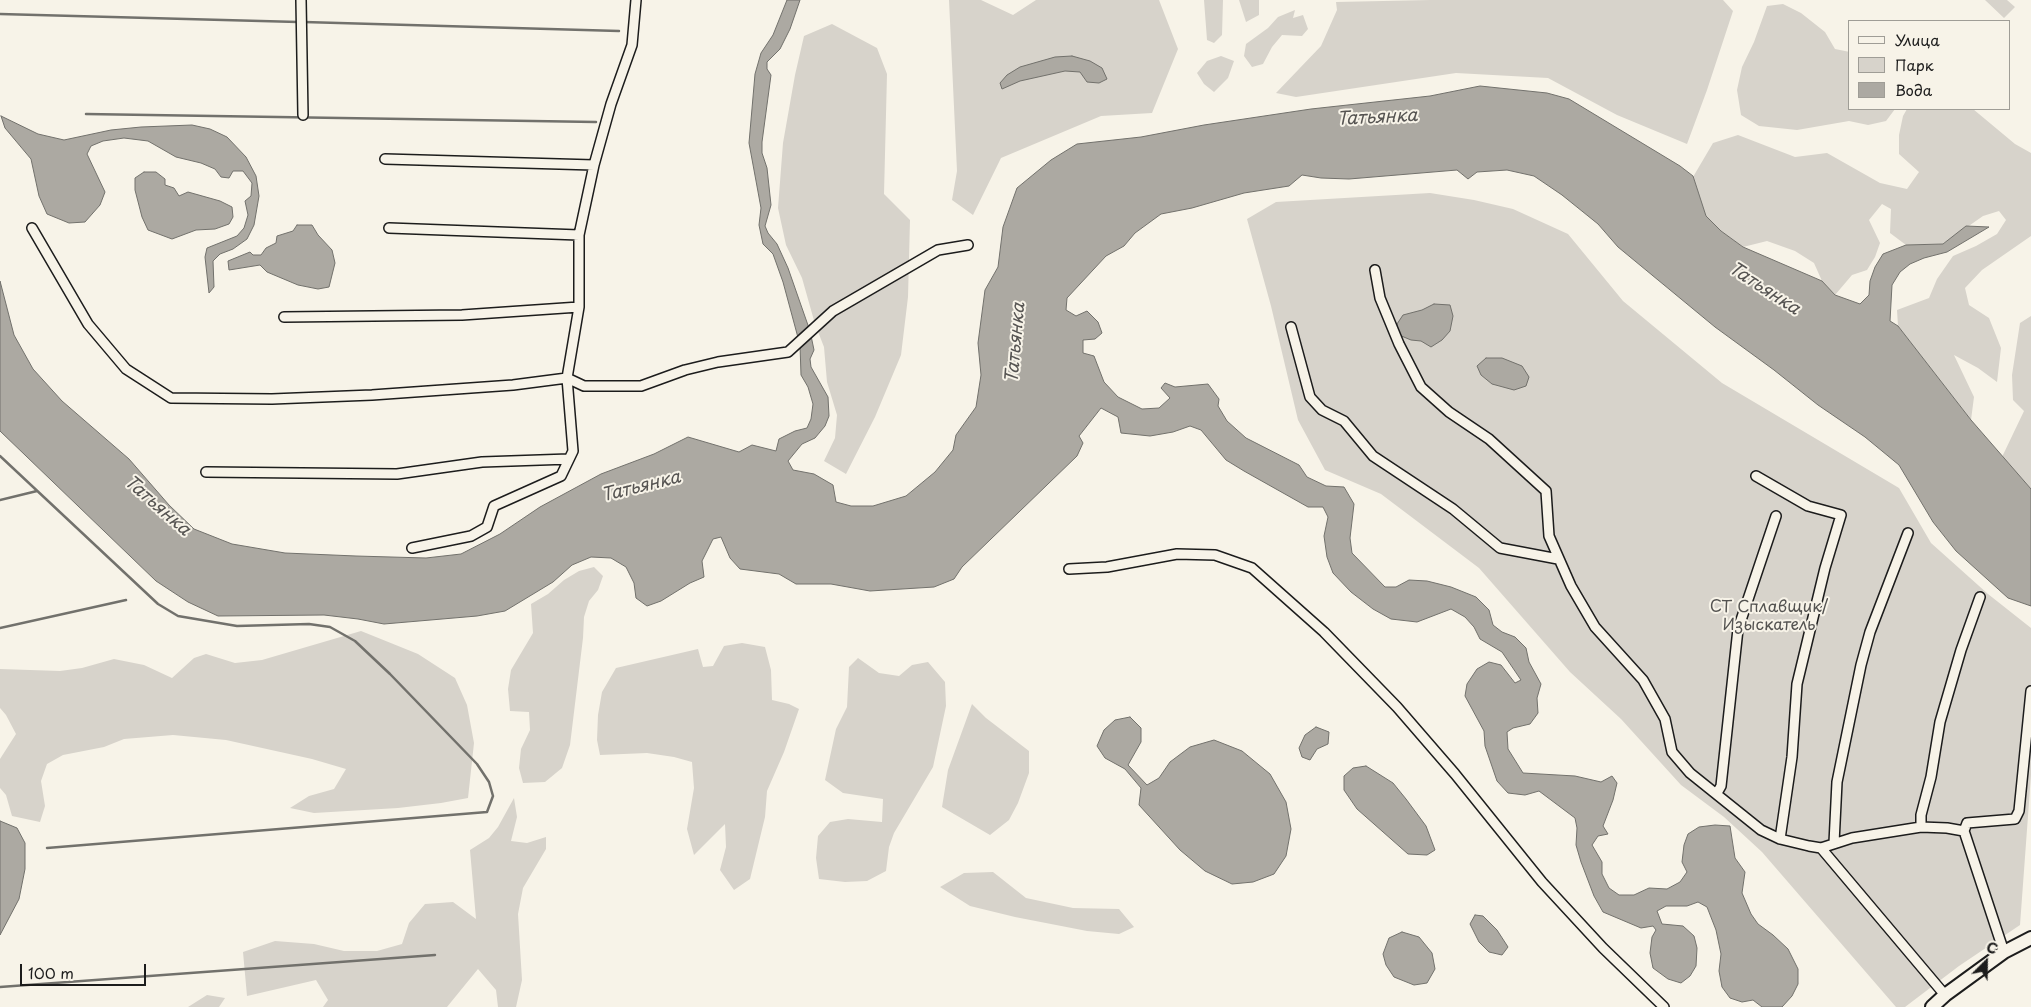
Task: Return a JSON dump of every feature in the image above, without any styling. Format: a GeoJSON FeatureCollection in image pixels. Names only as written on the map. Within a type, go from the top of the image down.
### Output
{"type":"FeatureCollection","features":[{"type":"Feature","properties":{"kind":"main road"},"geometry":{"type":"LineString","coordinates":[[1932,1007],[1945,995],[2004,952],[2031,938]]}},
{"type":"Feature","properties":{"kind":"street"},"geometry":{"type":"LineString","coordinates":[[301,0],[303,115]]}},
{"type":"Feature","properties":{"kind":"street"},"geometry":{"type":"LineString","coordinates":[[412,548],[471,536],[486,527],[494,506],[561,476],[573,450],[567,378],[579,307],[579,236],[594,166],[611,104],[632,45],[636,0]]}},
{"type":"Feature","properties":{"kind":"street"},"geometry":{"type":"LineString","coordinates":[[385,159],[594,166]]}},
{"type":"Feature","properties":{"kind":"street"},"geometry":{"type":"LineString","coordinates":[[32,228],[88,324],[126,369],[171,398],[272,399],[372,395],[513,386],[567,378],[584,386],[641,386],[685,370],[718,362],[788,352],[833,311],[938,250],[968,245]]}},
{"type":"Feature","properties":{"kind":"street"},"geometry":{"type":"LineString","coordinates":[[389,228],[579,236]]}},
{"type":"Feature","properties":{"kind":"street"},"geometry":{"type":"LineString","coordinates":[[1375,270],[1380,298],[1399,344],[1421,387],[1449,412],[1490,439],[1546,490],[1549,536],[1571,586],[1595,627],[1642,680],[1665,719],[1672,752],[1690,773],[1761,830],[1780,839],[1821,848],[1877,833],[1921,827],[1964,831]]}},
{"type":"Feature","properties":{"kind":"street"},"geometry":{"type":"LineString","coordinates":[[284,317],[462,315],[579,307]]}},
{"type":"Feature","properties":{"kind":"street"},"geometry":{"type":"LineString","coordinates":[[1291,326],[1310,397],[1322,410],[1344,421],[1373,456],[1453,510],[1500,548],[1558,560]]}},
{"type":"Feature","properties":{"kind":"street"},"geometry":{"type":"LineString","coordinates":[[206,472],[397,474],[482,462],[569,458]]}},
{"type":"Feature","properties":{"kind":"street"},"geometry":{"type":"LineString","coordinates":[[1756,476],[1808,506],[1842,515],[1825,568],[1797,684],[1792,757],[1780,839]]}},
{"type":"Feature","properties":{"kind":"street"},"geometry":{"type":"LineString","coordinates":[[1717,793],[1721,786],[1738,629],[1776,516]]}},
{"type":"Feature","properties":{"kind":"street"},"geometry":{"type":"LineString","coordinates":[[1834,843],[1837,782],[1861,665],[1870,632],[1908,533]]}},
{"type":"Feature","properties":{"kind":"street"},"geometry":{"type":"LineString","coordinates":[[1068,569],[1107,567],[1177,554],[1215,555],[1252,568],[1324,632],[1396,707],[1455,774],[1542,882],[1603,948],[1664,1007]]}},
{"type":"Feature","properties":{"kind":"street"},"geometry":{"type":"LineString","coordinates":[[1921,827],[1921,815],[1931,777],[1940,722],[1961,650],[1980,597]]}},
{"type":"Feature","properties":{"kind":"street"},"geometry":{"type":"LineString","coordinates":[[2004,952],[1964,831],[1967,823],[2015,819],[2019,811],[2031,691]]}},
{"type":"Feature","properties":{"kind":"street"},"geometry":{"type":"LineString","coordinates":[[1821,848],[1945,995]]}},
{"type":"Feature","properties":{"kind":"green space"},"geometry":{"type":"Polygon","coordinates":[[[949,0],[981,0],[1013,15],[1036,0],[1159,0],[1178,49],[1152,113],[1101,116],[1001,158],[973,215],[952,200],[957,171],[949,0]]]}},
{"type":"Feature","properties":{"kind":"green space"},"geometry":{"type":"Polygon","coordinates":[[[1204,0],[1223,0],[1222,35],[1214,43],[1207,40],[1204,0]]]}},
{"type":"Feature","properties":{"kind":"green space"},"geometry":{"type":"Polygon","coordinates":[[[1239,0],[1259,0],[1259,15],[1246,22],[1239,0]]]}},
{"type":"Feature","properties":{"kind":"green space"},"geometry":{"type":"Polygon","coordinates":[[[1430,0],[1723,0],[1733,11],[1687,144],[1617,115],[1548,78],[1456,73],[1296,97],[1276,93],[1321,46],[1337,10],[1336,2],[1430,0]]]}},
{"type":"Feature","properties":{"kind":"green space"},"geometry":{"type":"Polygon","coordinates":[[[1985,0],[2007,0],[2015,7],[2004,18],[1985,0]]]}},
{"type":"Feature","properties":{"kind":"green space"},"geometry":{"type":"Polygon","coordinates":[[[1783,4],[1801,13],[1825,32],[1835,49],[1848,52],[1848,110],[1894,110],[1886,121],[1868,125],[1849,121],[1797,130],[1759,126],[1741,115],[1737,90],[1742,67],[1754,42],[1767,6],[1783,4]]]}},
{"type":"Feature","properties":{"kind":"green space"},"geometry":{"type":"Polygon","coordinates":[[[1295,10],[1293,18],[1303,15],[1308,29],[1302,36],[1282,35],[1272,47],[1263,64],[1252,67],[1244,56],[1246,44],[1268,28],[1278,17],[1295,10]]]}},
{"type":"Feature","properties":{"kind":"green space"},"geometry":{"type":"Polygon","coordinates":[[[832,24],[877,48],[887,74],[884,194],[910,220],[908,297],[901,355],[875,417],[846,474],[824,461],[835,438],[837,415],[827,382],[824,347],[815,324],[802,278],[786,245],[778,208],[783,143],[804,36],[832,24]]]}},
{"type":"Feature","properties":{"kind":"green space"},"geometry":{"type":"Polygon","coordinates":[[[1221,56],[1234,61],[1228,78],[1214,92],[1204,84],[1197,73],[1207,61],[1221,56]]]}},
{"type":"Feature","properties":{"kind":"green space"},"geometry":{"type":"Polygon","coordinates":[[[1906,110],[1974,110],[2015,144],[2031,153],[2031,236],[1982,270],[1965,288],[1969,305],[1989,318],[2001,348],[1997,382],[1978,368],[1954,355],[1974,397],[1971,420],[1898,326],[1897,310],[1929,298],[1937,279],[1953,256],[1997,234],[2006,220],[1999,211],[1983,216],[1943,244],[1906,245],[1890,233],[1891,209],[1882,204],[1869,220],[1880,243],[1875,257],[1867,270],[1852,275],[1835,295],[1822,281],[1814,263],[1795,251],[1767,241],[1743,247],[1721,231],[1706,216],[1693,177],[1713,143],[1738,135],[1795,157],[1827,153],[1880,183],[1907,189],[1919,172],[1899,154],[1899,135],[1903,116],[1906,110]]]}},
{"type":"Feature","properties":{"kind":"green space","name":"СТ Сплавщик/ Изыскатель"},"geometry":{"type":"Polygon","coordinates":[[[1430,193],[1513,209],[1568,234],[1623,301],[1722,383],[1899,488],[1931,543],[1988,594],[2031,628],[2031,775],[2020,925],[1959,966],[1905,1007],[1896,1007],[1762,852],[1724,817],[1681,785],[1621,719],[1570,672],[1479,568],[1381,494],[1325,470],[1298,420],[1271,306],[1247,219],[1276,202],[1430,193]]]}},
{"type":"Feature","properties":{"kind":"green space"},"geometry":{"type":"Polygon","coordinates":[[[2031,316],[2031,489],[2002,457],[2024,411],[2013,400],[2012,375],[2020,323],[2031,316]]]}},
{"type":"Feature","properties":{"kind":"green space"},"geometry":{"type":"Polygon","coordinates":[[[594,567],[603,576],[598,590],[589,601],[584,617],[570,745],[562,768],[545,782],[523,783],[519,768],[521,749],[530,730],[529,712],[510,711],[508,689],[511,670],[533,633],[531,604],[579,571],[594,567]]]}},
{"type":"Feature","properties":{"kind":"green space"},"geometry":{"type":"Polygon","coordinates":[[[361,631],[418,654],[455,678],[467,705],[474,743],[468,798],[398,808],[314,813],[290,808],[309,796],[334,789],[346,769],[312,759],[226,740],[173,735],[124,739],[104,747],[63,755],[47,764],[41,781],[45,806],[40,822],[12,816],[6,795],[0,788],[0,759],[16,734],[0,708],[0,669],[60,671],[82,668],[114,659],[144,665],[172,678],[194,658],[206,654],[235,663],[262,660],[361,631]]]}},
{"type":"Feature","properties":{"kind":"green space"},"geometry":{"type":"Polygon","coordinates":[[[742,643],[765,647],[771,670],[772,700],[789,704],[799,709],[784,752],[767,791],[765,817],[750,879],[734,890],[720,870],[726,847],[725,824],[694,855],[687,829],[694,788],[692,762],[647,753],[600,755],[597,740],[598,715],[602,692],[616,668],[698,649],[703,667],[713,666],[724,646],[742,643]]]}},
{"type":"Feature","properties":{"kind":"green space"},"geometry":{"type":"Polygon","coordinates":[[[858,658],[879,673],[899,676],[912,665],[928,662],[945,682],[946,706],[933,767],[894,833],[889,847],[886,871],[867,881],[845,882],[819,879],[816,858],[818,836],[830,822],[848,819],[882,822],[883,799],[843,793],[825,780],[836,729],[847,707],[849,667],[858,658]]]}},
{"type":"Feature","properties":{"kind":"green space"},"geometry":{"type":"Polygon","coordinates":[[[972,704],[986,718],[1029,751],[1029,773],[1018,803],[1009,820],[990,835],[942,807],[948,770],[972,704]]]}},
{"type":"Feature","properties":{"kind":"green space"},"geometry":{"type":"Polygon","coordinates":[[[514,798],[517,817],[511,841],[527,843],[546,837],[546,849],[523,888],[518,914],[522,980],[516,1007],[498,1007],[496,990],[478,969],[447,1007],[323,1007],[328,1000],[316,980],[247,996],[243,952],[275,941],[314,944],[344,951],[377,951],[402,944],[409,923],[425,904],[453,902],[476,919],[470,850],[489,838],[498,827],[514,798]]]}},
{"type":"Feature","properties":{"kind":"green space"},"geometry":{"type":"Polygon","coordinates":[[[993,872],[1026,898],[1073,908],[1119,909],[1134,927],[1119,934],[1087,931],[1015,917],[970,906],[940,887],[964,873],[993,872]]]}},
{"type":"Feature","properties":{"kind":"green space"},"geometry":{"type":"Polygon","coordinates":[[[207,995],[225,998],[219,1007],[188,1007],[207,995]]]}},
{"type":"Feature","properties":{"kind":"water","name":"Татьянка"},"geometry":{"type":"Polygon","coordinates":[[[787,0],[800,0],[790,29],[780,49],[767,62],[767,69],[771,75],[762,153],[767,168],[771,205],[765,226],[777,244],[788,268],[810,331],[814,350],[810,359],[811,367],[828,397],[829,416],[825,426],[815,438],[802,444],[788,461],[793,470],[814,474],[833,485],[836,502],[851,506],[873,506],[906,496],[935,472],[953,450],[956,435],[976,407],[981,375],[978,343],[985,290],[998,267],[1003,227],[1017,188],[1051,160],[1077,144],[1141,137],[1204,125],[1311,109],[1430,96],[1480,86],[1547,93],[1569,99],[1680,166],[1693,176],[1706,216],[1721,231],[1743,247],[1822,281],[1835,295],[1860,304],[1869,295],[1870,281],[1875,267],[1883,254],[1906,245],[1943,244],[1966,226],[1989,227],[1947,252],[1924,258],[1910,264],[1900,272],[1892,285],[1890,321],[1898,326],[1971,420],[2031,489],[2031,606],[2008,598],[1956,551],[1933,522],[1899,465],[1865,437],[1818,405],[1715,327],[1618,247],[1598,224],[1562,195],[1534,176],[1507,170],[1477,172],[1468,179],[1457,170],[1349,179],[1302,175],[1289,186],[1244,193],[1192,208],[1161,214],[1135,233],[1124,246],[1106,256],[1067,298],[1066,310],[1076,316],[1087,311],[1098,322],[1102,333],[1095,339],[1083,340],[1083,353],[1094,356],[1104,382],[1118,397],[1142,409],[1159,408],[1170,398],[1161,388],[1165,383],[1175,387],[1208,384],[1219,399],[1218,406],[1227,421],[1246,438],[1299,465],[1307,477],[1326,486],[1344,487],[1354,504],[1350,538],[1352,553],[1385,587],[1396,587],[1409,580],[1427,581],[1451,587],[1476,597],[1489,610],[1493,625],[1502,632],[1515,637],[1526,648],[1529,662],[1541,684],[1537,698],[1538,713],[1530,724],[1513,728],[1507,732],[1508,749],[1523,773],[1575,776],[1601,782],[1612,776],[1617,783],[1603,826],[1608,834],[1598,836],[1592,845],[1602,862],[1602,874],[1609,888],[1619,895],[1634,895],[1649,888],[1667,889],[1680,882],[1687,872],[1682,862],[1684,845],[1688,834],[1699,827],[1730,826],[1735,858],[1745,872],[1742,893],[1751,914],[1758,924],[1788,949],[1798,969],[1798,984],[1792,996],[1782,1007],[1762,1007],[1753,1000],[1742,1002],[1730,998],[1722,987],[1719,971],[1721,954],[1716,930],[1707,907],[1698,902],[1687,906],[1666,906],[1657,911],[1662,924],[1683,926],[1694,936],[1697,948],[1696,966],[1690,976],[1681,983],[1668,979],[1653,968],[1650,953],[1652,937],[1656,930],[1653,926],[1641,928],[1603,912],[1594,896],[1581,862],[1576,845],[1577,828],[1575,818],[1539,791],[1525,795],[1508,793],[1497,781],[1485,746],[1484,731],[1465,696],[1467,684],[1477,669],[1489,662],[1501,665],[1515,683],[1521,680],[1502,652],[1480,639],[1474,627],[1465,617],[1451,609],[1417,622],[1391,619],[1373,609],[1351,592],[1333,573],[1327,557],[1324,536],[1328,517],[1323,507],[1308,507],[1244,471],[1226,460],[1201,430],[1190,426],[1173,432],[1150,436],[1121,433],[1118,417],[1101,408],[1079,436],[1083,443],[1077,456],[962,567],[954,579],[934,587],[870,591],[831,584],[796,584],[779,574],[740,569],[730,558],[721,537],[713,539],[702,561],[704,577],[690,583],[661,601],[647,606],[636,598],[634,583],[626,567],[611,558],[591,557],[572,565],[553,582],[505,611],[477,616],[384,624],[324,615],[218,616],[188,602],[156,581],[0,431],[0,281],[14,335],[33,369],[62,401],[129,459],[169,505],[194,529],[232,544],[285,553],[426,558],[461,554],[500,534],[540,507],[601,474],[654,454],[688,437],[739,452],[752,445],[776,451],[779,439],[795,431],[807,428],[811,419],[813,404],[808,387],[801,375],[800,345],[783,282],[773,254],[763,244],[759,225],[761,208],[749,143],[755,74],[761,53],[773,35],[787,0]]]}},
{"type":"Feature","properties":{"kind":"water"},"geometry":{"type":"Polygon","coordinates":[[[1072,56],[1090,61],[1102,68],[1107,79],[1099,83],[1087,82],[1080,72],[1065,71],[1020,81],[1002,89],[1000,83],[1007,75],[1020,67],[1055,57],[1072,56]]]}},
{"type":"Feature","properties":{"kind":"water"},"geometry":{"type":"Polygon","coordinates":[[[1,116],[38,134],[64,140],[111,130],[141,127],[192,125],[210,129],[227,137],[246,157],[256,176],[259,196],[254,225],[247,239],[233,249],[220,254],[213,261],[214,287],[209,293],[205,257],[207,248],[237,236],[244,228],[248,215],[245,201],[251,196],[252,183],[243,171],[233,171],[229,178],[221,177],[215,169],[201,163],[176,157],[148,141],[124,138],[103,141],[91,146],[87,154],[105,192],[100,205],[85,222],[69,223],[47,214],[39,196],[31,159],[5,128],[1,116]]]}},
{"type":"Feature","properties":{"kind":"water"},"geometry":{"type":"Polygon","coordinates":[[[144,172],[156,172],[165,179],[165,185],[174,188],[179,196],[188,192],[220,201],[232,207],[233,217],[229,224],[215,229],[196,230],[172,239],[148,230],[142,217],[135,190],[135,178],[144,172]]]}},
{"type":"Feature","properties":{"kind":"water"},"geometry":{"type":"Polygon","coordinates":[[[297,225],[312,225],[318,235],[332,250],[335,263],[329,287],[318,289],[298,285],[267,272],[260,265],[229,270],[228,261],[250,252],[253,255],[261,255],[266,248],[276,243],[277,236],[293,231],[297,225]]]}},
{"type":"Feature","properties":{"kind":"water"},"geometry":{"type":"Polygon","coordinates":[[[1434,304],[1450,305],[1453,316],[1450,331],[1442,340],[1431,347],[1421,341],[1411,340],[1399,335],[1397,324],[1403,315],[1422,310],[1434,304]]]}},
{"type":"Feature","properties":{"kind":"water"},"geometry":{"type":"Polygon","coordinates":[[[1486,358],[1502,358],[1522,366],[1529,377],[1526,386],[1514,390],[1492,384],[1481,375],[1477,366],[1486,358]]]}},
{"type":"Feature","properties":{"kind":"water"},"geometry":{"type":"Polygon","coordinates":[[[1130,717],[1141,728],[1141,742],[1128,765],[1147,785],[1159,778],[1170,762],[1190,747],[1214,740],[1242,751],[1270,774],[1286,802],[1291,829],[1286,856],[1274,874],[1253,882],[1232,884],[1205,871],[1180,850],[1139,805],[1141,788],[1125,769],[1105,758],[1097,746],[1104,730],[1115,720],[1130,717]]]}},
{"type":"Feature","properties":{"kind":"water"},"geometry":{"type":"Polygon","coordinates":[[[1316,727],[1329,732],[1328,744],[1317,749],[1310,760],[1302,757],[1299,748],[1305,735],[1316,727]]]}},
{"type":"Feature","properties":{"kind":"water"},"geometry":{"type":"Polygon","coordinates":[[[1366,766],[1393,783],[1426,826],[1435,850],[1427,855],[1408,854],[1357,809],[1344,790],[1344,776],[1353,768],[1366,766]]]}},
{"type":"Feature","properties":{"kind":"water"},"geometry":{"type":"Polygon","coordinates":[[[0,821],[17,828],[25,843],[25,869],[19,899],[0,935],[0,821]]]}},
{"type":"Feature","properties":{"kind":"water"},"geometry":{"type":"Polygon","coordinates":[[[1475,915],[1483,916],[1497,930],[1508,947],[1502,955],[1489,952],[1479,942],[1470,924],[1475,915]]]}},
{"type":"Feature","properties":{"kind":"water"},"geometry":{"type":"Polygon","coordinates":[[[1402,932],[1419,937],[1432,953],[1435,969],[1427,983],[1414,985],[1394,977],[1386,965],[1383,954],[1389,938],[1402,932]]]}},
{"type":"Feature","properties":{"kind":"waterway"},"geometry":{"type":"LineString","coordinates":[[0,14],[298,22]]}},
{"type":"Feature","properties":{"kind":"waterway"},"geometry":{"type":"LineString","coordinates":[[304,22],[619,31]]}},
{"type":"Feature","properties":{"kind":"waterway"},"geometry":{"type":"LineString","coordinates":[[86,114],[596,122]]}},
{"type":"Feature","properties":{"kind":"waterway"},"geometry":{"type":"LineString","coordinates":[[0,456],[158,604],[178,616],[237,626],[309,624],[330,627],[355,641],[390,674],[477,764],[489,782],[493,796],[487,812],[47,848]]}},
{"type":"Feature","properties":{"kind":"waterway"},"geometry":{"type":"LineString","coordinates":[[0,500],[37,491]]}},
{"type":"Feature","properties":{"kind":"waterway"},"geometry":{"type":"LineString","coordinates":[[0,628],[126,600]]}},
{"type":"Feature","properties":{"kind":"waterway"},"geometry":{"type":"LineString","coordinates":[[0,987],[435,955]]}}]}
